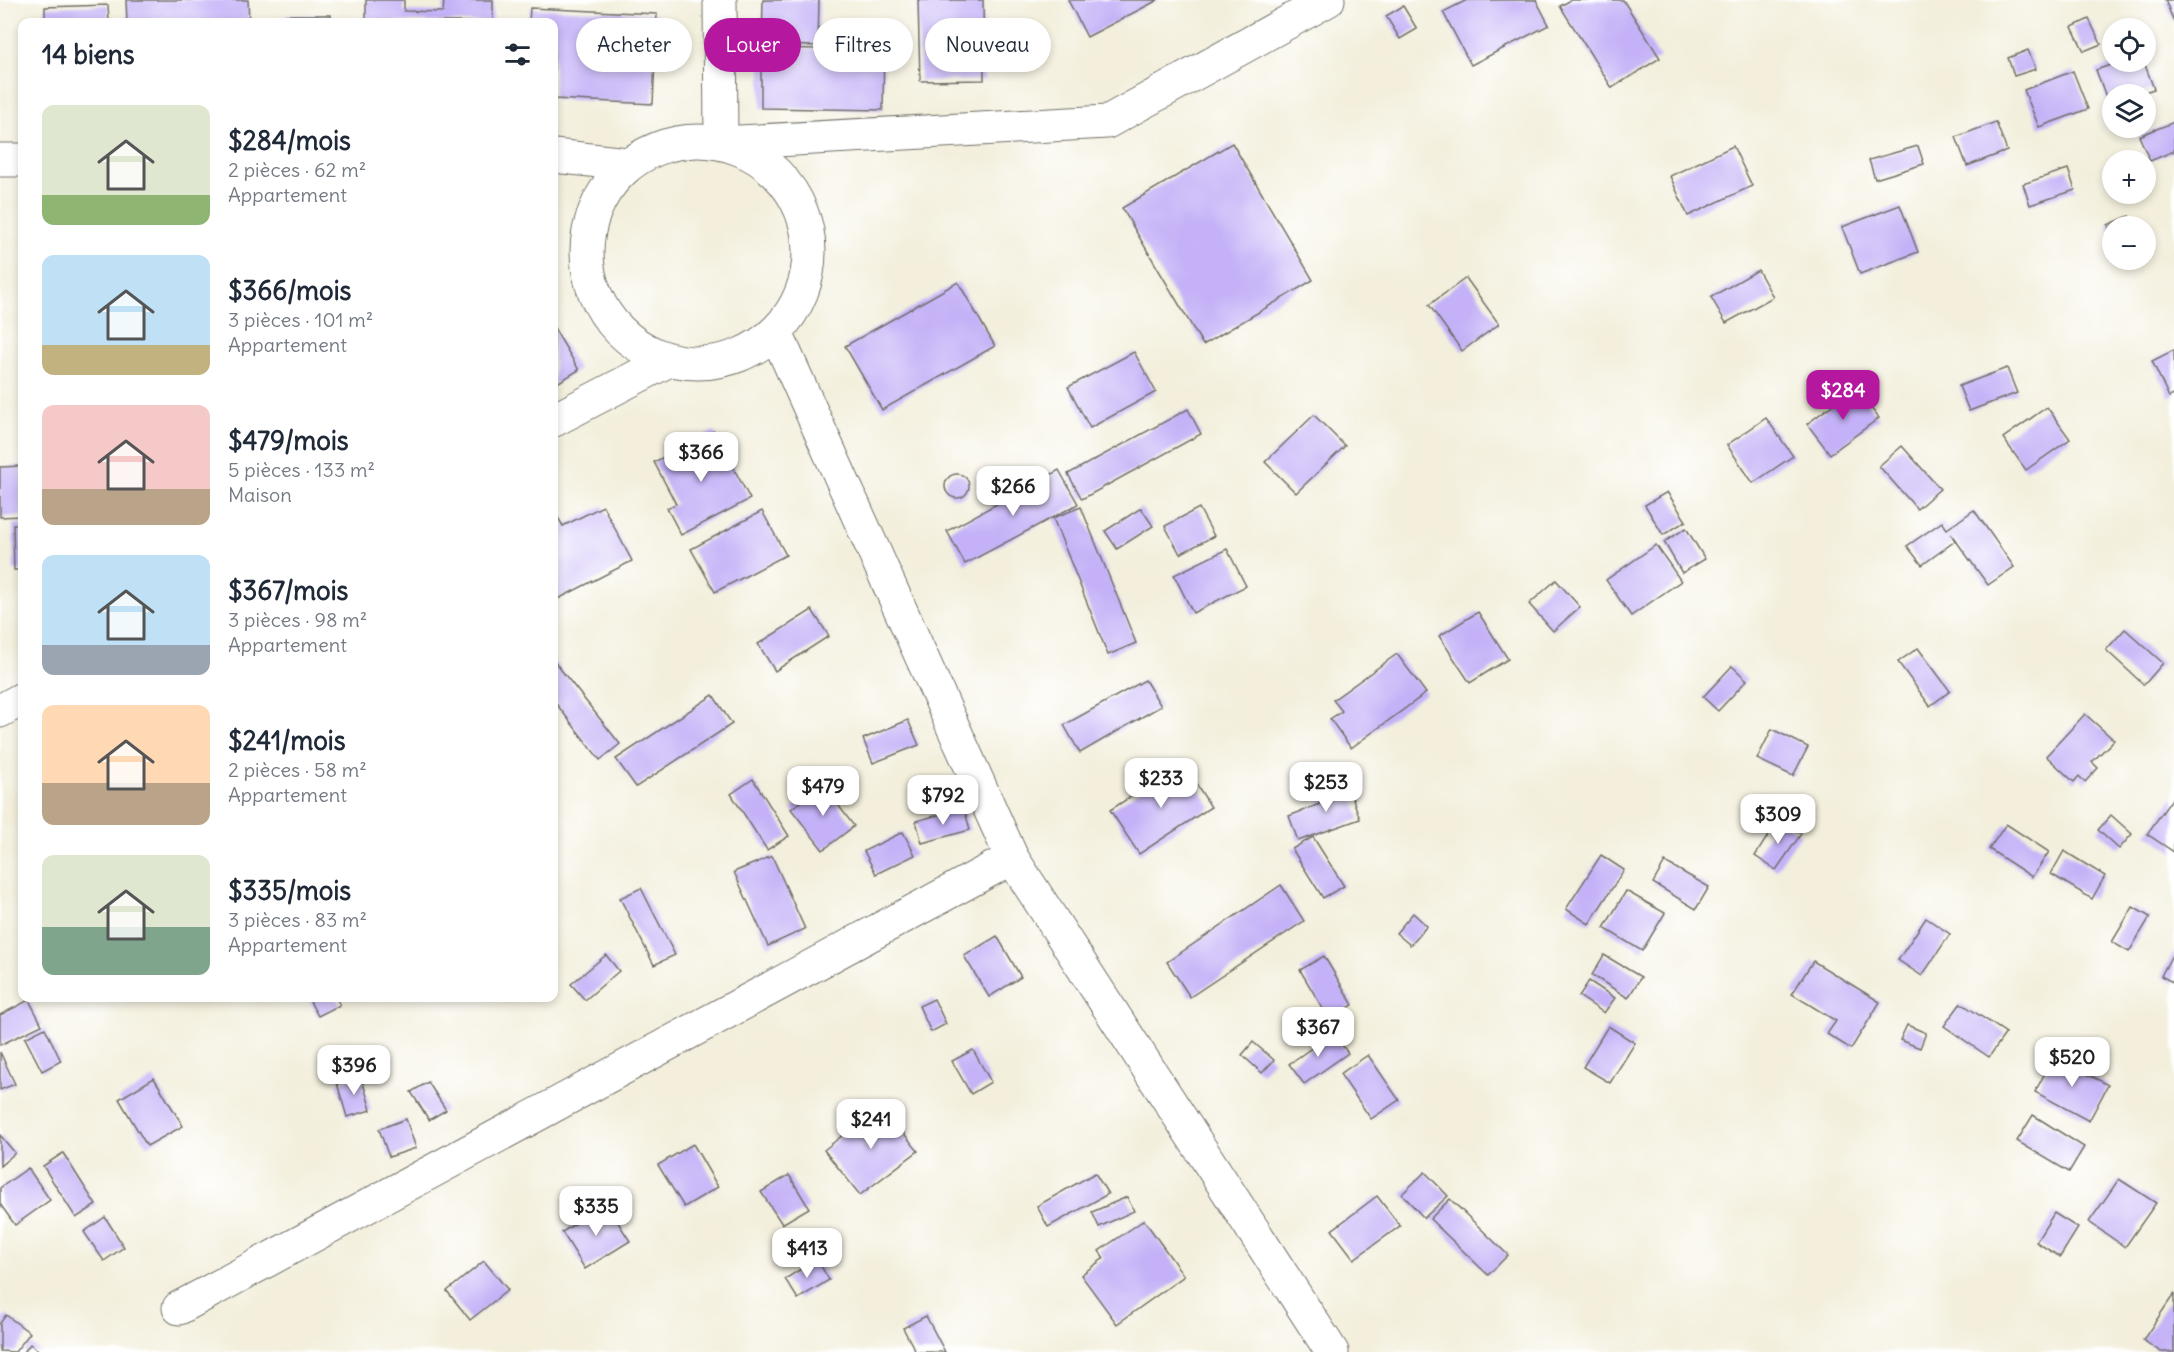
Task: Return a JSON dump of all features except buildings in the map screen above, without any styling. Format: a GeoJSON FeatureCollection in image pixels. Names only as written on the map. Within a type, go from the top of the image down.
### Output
{"type":"FeatureCollection","features":[{"type":"Feature","properties":{"kind":"street"},"geometry":{"type":"LineString","coordinates":[[720,0],[721,143]]}},
{"type":"Feature","properties":{"kind":"street"},"geometry":{"type":"LineString","coordinates":[[721,143],[754,155],[781,177],[800,206],[809,239],[808,273],[797,306],[776,333],[744,354],[707,363],[669,360],[637,346],[610,322],[592,292],[585,258],[589,223],[603,190],[627,164],[672,143],[721,143],[1107,122],[1328,0]]}},
{"type":"Feature","properties":{"kind":"street"},"geometry":{"type":"LineString","coordinates":[[558,156],[627,164]]}},
{"type":"Feature","properties":{"kind":"street"},"geometry":{"type":"LineString","coordinates":[[0,160],[18,160]]}},
{"type":"Feature","properties":{"kind":"street"},"geometry":{"type":"LineString","coordinates":[[776,333],[1012,858],[1332,1352]]}},
{"type":"Feature","properties":{"kind":"street"},"geometry":{"type":"LineString","coordinates":[[558,418],[669,360]]}},
{"type":"Feature","properties":{"kind":"street"},"geometry":{"type":"LineString","coordinates":[[0,711],[18,701]]}},
{"type":"Feature","properties":{"kind":"street"},"geometry":{"type":"LineString","coordinates":[[179,1308],[1012,858]]}}]}
